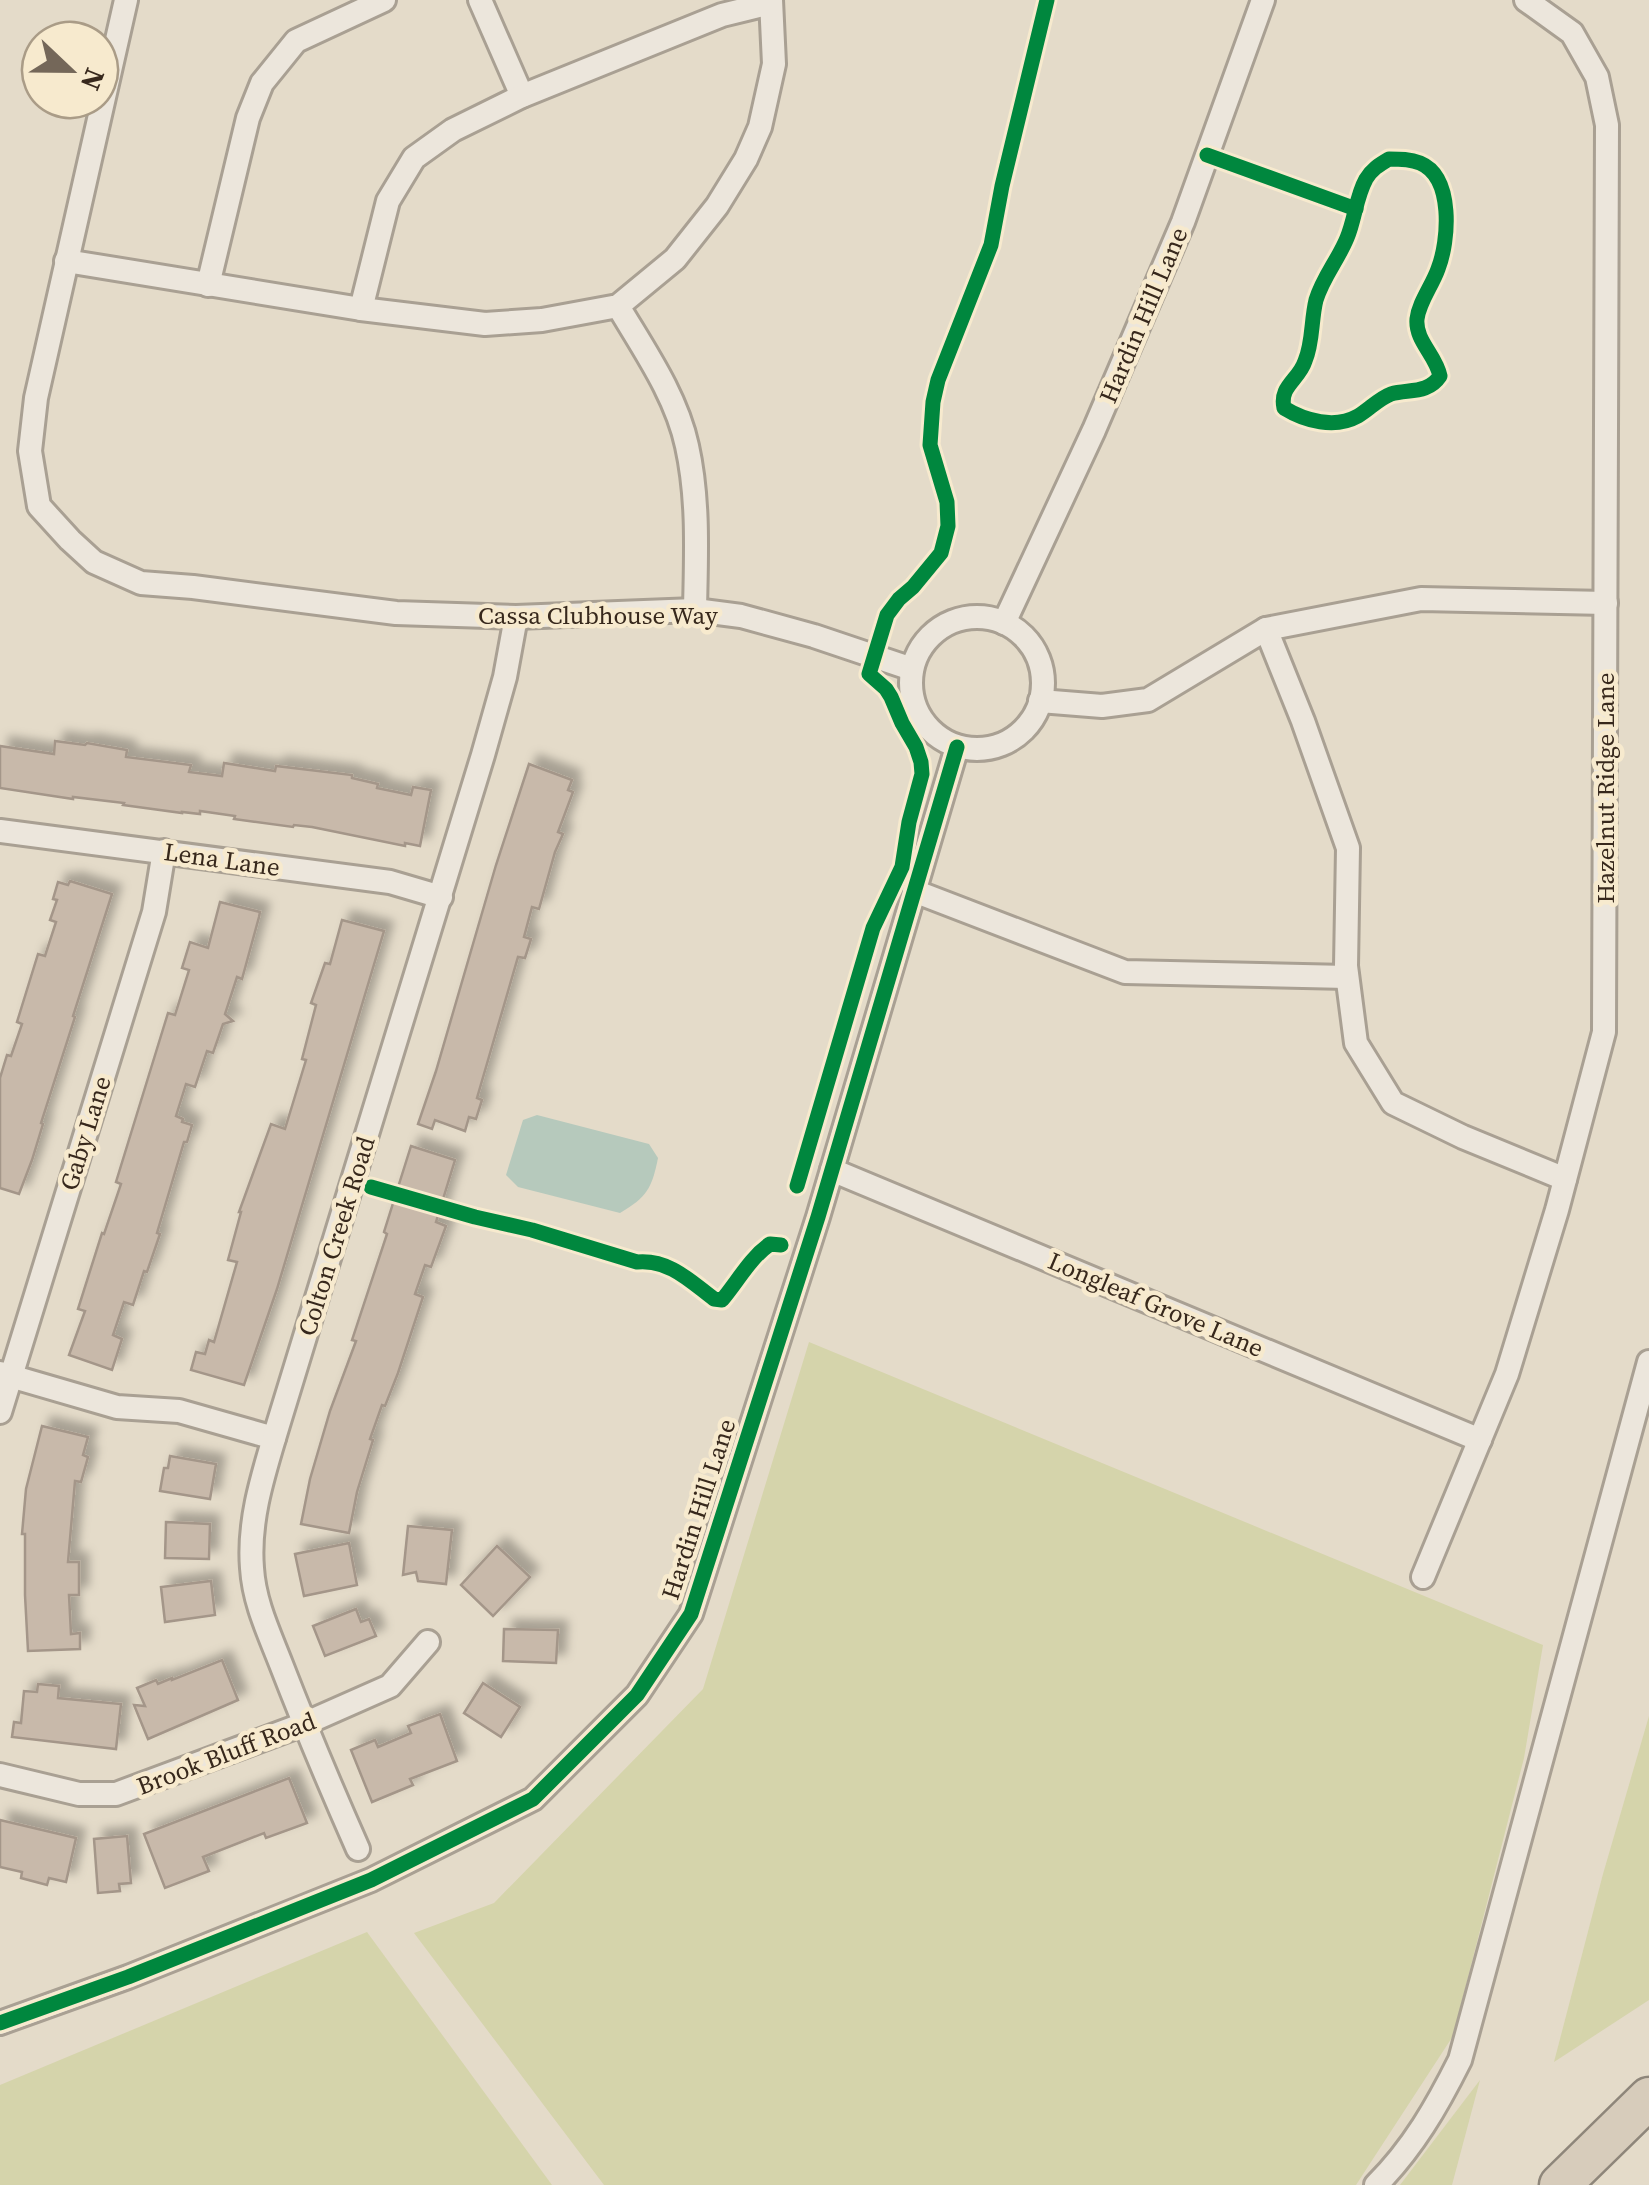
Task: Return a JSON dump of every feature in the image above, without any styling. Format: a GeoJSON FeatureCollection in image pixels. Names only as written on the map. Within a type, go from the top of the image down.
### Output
{"type":"FeatureCollection","features":[{"type":"Feature","properties":{"kind":"highway"},"geometry":{"type":"LineString","coordinates":[[1560,2185],[1649,2098]]}},
{"type":"Feature","properties":{"kind":"street","name":"Cassa Clubhouse Way"},"geometry":{"type":"LineString","coordinates":[[126,0],[36,398],[30,451],[39,506],[94,562],[141,584],[396,614],[516,617],[696,610],[741,616],[912,668]]}},
{"type":"Feature","properties":{"kind":"street"},"geometry":{"type":"LineString","coordinates":[[208,285],[248,118],[262,83],[296,41],[384,0]]}},
{"type":"Feature","properties":{"kind":"street"},"geometry":{"type":"LineString","coordinates":[[480,0],[522,96]]}},
{"type":"Feature","properties":{"kind":"street","name":"Hardin Hill Lane"},"geometry":{"type":"LineString","coordinates":[[1004,623],[1094,430],[1183,222],[1263,0]]}},
{"type":"Feature","properties":{"kind":"street","name":"Hazelnut Ridge Lane"},"geometry":{"type":"LineString","coordinates":[[1423,1577],[1507,1374],[1566,1179],[1604,1032],[1607,125],[1597,76],[1572,32],[1526,0]]}},
{"type":"Feature","properties":{"kind":"street"},"geometry":{"type":"LineString","coordinates":[[66,260],[361,309],[485,324],[542,320],[618,306],[675,259],[718,206],[746,159],[760,126],[774,64],[771,1],[722,15],[522,96],[453,130],[414,158],[388,201],[361,309]]}},
{"type":"Feature","properties":{"kind":"street"},"geometry":{"type":"LineString","coordinates":[[618,306],[664,382],[687,444],[696,511],[696,610]]}},
{"type":"Feature","properties":{"kind":"street"},"geometry":{"type":"LineString","coordinates":[[1040,702],[1102,706],[1148,700],[1266,629],[1421,599],[1606,603]]}},
{"type":"Feature","properties":{"kind":"street","name":"Colton Creek Road"},"geometry":{"type":"LineString","coordinates":[[358,1849],[264,1622],[252,1570],[253,1524],[262,1477],[505,677],[516,617]]}},
{"type":"Feature","properties":{"kind":"street"},"geometry":{"type":"LineString","coordinates":[[966,618],[1004,623],[1020,633],[1040,664],[1040,702],[1032,720],[1017,736],[978,750],[957,747],[924,725],[910,688],[912,668],[919,650],[947,624],[966,618]]}},
{"type":"Feature","properties":{"kind":"street"},"geometry":{"type":"LineString","coordinates":[[1266,629],[1304,720],[1348,848],[1346,966],[1356,1043],[1393,1104],[1462,1138],[1566,1179]]}},
{"type":"Feature","properties":{"kind":"street","name":"Hardin Hill Lane"},"geometry":{"type":"LineString","coordinates":[[0,2023],[128,1977],[371,1880],[533,1799],[637,1695],[691,1614],[832,1170],[957,747]]}},
{"type":"Feature","properties":{"kind":"street","name":"Lena Lane"},"geometry":{"type":"LineString","coordinates":[[0,831],[390,882],[441,897]]}},
{"type":"Feature","properties":{"kind":"street","name":"Gaby Lane"},"geometry":{"type":"LineString","coordinates":[[0,1412],[5,1375],[154,912],[164,852]]}},
{"type":"Feature","properties":{"kind":"street"},"geometry":{"type":"LineString","coordinates":[[914,891],[1125,972],[1347,977]]}},
{"type":"Feature","properties":{"kind":"street","name":"Longleaf Grove Lane"},"geometry":{"type":"LineString","coordinates":[[832,1170],[1480,1440]]}},
{"type":"Feature","properties":{"kind":"street"},"geometry":{"type":"LineString","coordinates":[[1376,2185],[1398,2163],[1432,2115],[1460,2060],[1649,1362]]}},
{"type":"Feature","properties":{"kind":"street"},"geometry":{"type":"LineString","coordinates":[[5,1375],[116,1407],[179,1411],[274,1438]]}},
{"type":"Feature","properties":{"kind":"street","name":"Brook Bluff Road"},"geometry":{"type":"LineString","coordinates":[[0,1775],[79,1794],[116,1794],[304,1724],[390,1686],[428,1642]]}},
{"type":"Feature","properties":{"kind":"green space"},"geometry":{"type":"Polygon","coordinates":[[[809,1342],[1543,1645],[1524,1758],[1453,2036],[1356,2185],[604,2185],[414,1933],[494,1903],[703,1689],[809,1342]]]}},
{"type":"Feature","properties":{"kind":"green space"},"geometry":{"type":"Polygon","coordinates":[[[1649,1716],[1649,2000],[1554,2062],[1603,1874],[1649,1716]]]}},
{"type":"Feature","properties":{"kind":"green space"},"geometry":{"type":"Polygon","coordinates":[[[367,1932],[552,2185],[0,2185],[0,2085],[367,1932]]]}},
{"type":"Feature","properties":{"kind":"green space"},"geometry":{"type":"Polygon","coordinates":[[[1480,2080],[1452,2185],[1400,2185],[1480,2080]]]}},
{"type":"Feature","properties":{"kind":"shaded area"},"geometry":{"type":"Polygon","coordinates":[[[537,1115],[649,1144],[658,1158],[647,1191],[620,1213],[518,1187],[506,1175],[523,1120],[537,1115]]]}},
{"type":"Feature","properties":{"kind":"building"},"geometry":{"type":"Polygon","coordinates":[[[55,741],[127,750],[126,757],[191,765],[189,772],[222,776],[224,763],[275,771],[276,766],[352,775],[378,784],[377,788],[411,795],[413,787],[431,790],[420,846],[200,811],[182,813],[0,788],[0,746],[54,754],[55,741]]]}},
{"type":"Feature","properties":{"kind":"building"},"geometry":{"type":"Polygon","coordinates":[[[529,764],[572,780],[568,790],[573,792],[558,832],[563,834],[539,909],[532,907],[524,937],[531,939],[525,958],[518,957],[477,1098],[482,1100],[476,1119],[469,1117],[465,1131],[435,1120],[432,1129],[418,1124],[529,764]]]}},
{"type":"Feature","properties":{"kind":"building"},"geometry":{"type":"Polygon","coordinates":[[[70,881],[112,894],[19,1194],[0,1188],[0,1078],[22,1024],[17,1022],[38,954],[45,956],[56,922],[50,920],[58,882],[68,885],[70,881]]]}},
{"type":"Feature","properties":{"kind":"building"},"geometry":{"type":"Polygon","coordinates":[[[220,902],[260,912],[259,917],[242,979],[237,977],[225,1014],[233,1021],[223,1024],[213,1053],[207,1051],[195,1087],[186,1084],[176,1116],[192,1125],[147,1272],[144,1271],[133,1305],[124,1302],[113,1335],[122,1339],[112,1370],[69,1355],[85,1311],[78,1309],[121,1184],[116,1182],[168,1013],[175,1015],[189,970],[182,968],[190,942],[208,948],[220,902]]]}},
{"type":"Feature","properties":{"kind":"building"},"geometry":{"type":"Polygon","coordinates":[[[342,920],[384,931],[277,1289],[244,1385],[191,1370],[196,1352],[205,1354],[209,1340],[214,1342],[237,1262],[228,1260],[239,1212],[271,1124],[285,1129],[306,1060],[302,1059],[316,1005],[311,1003],[325,963],[330,964],[342,920]]]}},
{"type":"Feature","properties":{"kind":"building"},"geometry":{"type":"Polygon","coordinates":[[[411,1146],[455,1160],[436,1222],[446,1226],[431,1267],[425,1265],[415,1294],[423,1297],[398,1373],[370,1439],[373,1440],[349,1533],[301,1524],[310,1479],[356,1341],[352,1340],[411,1146]]]}},
{"type":"Feature","properties":{"kind":"building"},"geometry":{"type":"Polygon","coordinates":[[[42,1426],[88,1437],[83,1455],[88,1457],[81,1482],[75,1481],[68,1562],[79,1562],[79,1595],[69,1595],[71,1634],[80,1633],[80,1649],[28,1651],[22,1534],[26,1489],[42,1426]]]}},
{"type":"Feature","properties":{"kind":"building"},"geometry":{"type":"Polygon","coordinates":[[[170,1456],[216,1464],[210,1499],[160,1491],[170,1456]]]}},
{"type":"Feature","properties":{"kind":"building"},"geometry":{"type":"Polygon","coordinates":[[[166,1522],[210,1524],[209,1559],[165,1558],[166,1522]]]}},
{"type":"Feature","properties":{"kind":"building"},"geometry":{"type":"Polygon","coordinates":[[[408,1526],[452,1530],[446,1584],[418,1581],[416,1572],[403,1575],[408,1526]]]}},
{"type":"Feature","properties":{"kind":"building"},"geometry":{"type":"Polygon","coordinates":[[[349,1543],[357,1585],[304,1596],[295,1554],[349,1543]]]}},
{"type":"Feature","properties":{"kind":"building"},"geometry":{"type":"Polygon","coordinates":[[[497,1546],[530,1577],[493,1616],[461,1585],[497,1546]]]}},
{"type":"Feature","properties":{"kind":"building"},"geometry":{"type":"Polygon","coordinates":[[[211,1581],[215,1615],[165,1622],[161,1587],[211,1581]]]}},
{"type":"Feature","properties":{"kind":"building"},"geometry":{"type":"Polygon","coordinates":[[[356,1609],[361,1622],[369,1619],[376,1636],[325,1656],[313,1626],[356,1609]]]}},
{"type":"Feature","properties":{"kind":"building"},"geometry":{"type":"Polygon","coordinates":[[[504,1629],[558,1630],[556,1663],[503,1661],[504,1629]]]}},
{"type":"Feature","properties":{"kind":"building"},"geometry":{"type":"Polygon","coordinates":[[[222,1660],[238,1700],[148,1739],[134,1705],[145,1706],[137,1688],[156,1680],[158,1684],[172,1680],[222,1660]]]}},
{"type":"Feature","properties":{"kind":"building"},"geometry":{"type":"Polygon","coordinates":[[[483,1683],[520,1707],[501,1737],[464,1713],[483,1683]]]}},
{"type":"Feature","properties":{"kind":"building"},"geometry":{"type":"Polygon","coordinates":[[[38,1684],[59,1686],[58,1698],[121,1704],[116,1749],[12,1737],[14,1722],[21,1723],[24,1691],[37,1692],[38,1684]]]}},
{"type":"Feature","properties":{"kind":"building"},"geometry":{"type":"Polygon","coordinates":[[[440,1714],[457,1761],[410,1779],[413,1785],[372,1802],[351,1750],[375,1740],[378,1747],[411,1733],[408,1726],[440,1714]]]}},
{"type":"Feature","properties":{"kind":"building"},"geometry":{"type":"Polygon","coordinates":[[[289,1778],[307,1823],[266,1838],[264,1833],[203,1857],[209,1871],[165,1888],[144,1834],[289,1778]]]}},
{"type":"Feature","properties":{"kind":"building"},"geometry":{"type":"Polygon","coordinates":[[[0,1820],[76,1838],[66,1882],[49,1878],[47,1885],[21,1878],[22,1872],[0,1867],[0,1820]]]}},
{"type":"Feature","properties":{"kind":"building"},"geometry":{"type":"Polygon","coordinates":[[[127,1836],[131,1883],[119,1884],[120,1891],[98,1893],[94,1839],[127,1836]]]}},
{"type":"Feature","properties":{"kind":"cycle path"},"geometry":{"type":"LineString","coordinates":[[797,1186],[873,928],[902,867],[922,774],[916,747],[891,697],[869,674],[887,615],[941,553],[948,526],[947,502],[930,445],[933,402],[991,245],[1047,0]]}},
{"type":"Feature","properties":{"kind":"cycle path"},"geometry":{"type":"LineString","coordinates":[[1207,155],[1356,209]]}},
{"type":"Feature","properties":{"kind":"cycle path"},"geometry":{"type":"LineString","coordinates":[[1389,159],[1409,160],[1431,170],[1444,195],[1446,227],[1442,257],[1417,319],[1419,334],[1440,376],[1424,388],[1386,396],[1349,420],[1330,423],[1301,417],[1284,408],[1283,400],[1305,361],[1316,300],[1347,238],[1368,176],[1389,159]]}},
{"type":"Feature","properties":{"kind":"cycle path"},"geometry":{"type":"LineString","coordinates":[[0,2023],[128,1977],[371,1880],[533,1799],[637,1695],[691,1614],[818,1217],[957,747]]}},
{"type":"Feature","properties":{"kind":"cycle path"},"geometry":{"type":"LineString","coordinates":[[371,1187],[637,1262],[659,1264],[679,1273],[714,1299],[722,1300],[770,1244],[781,1245]]}}]}
